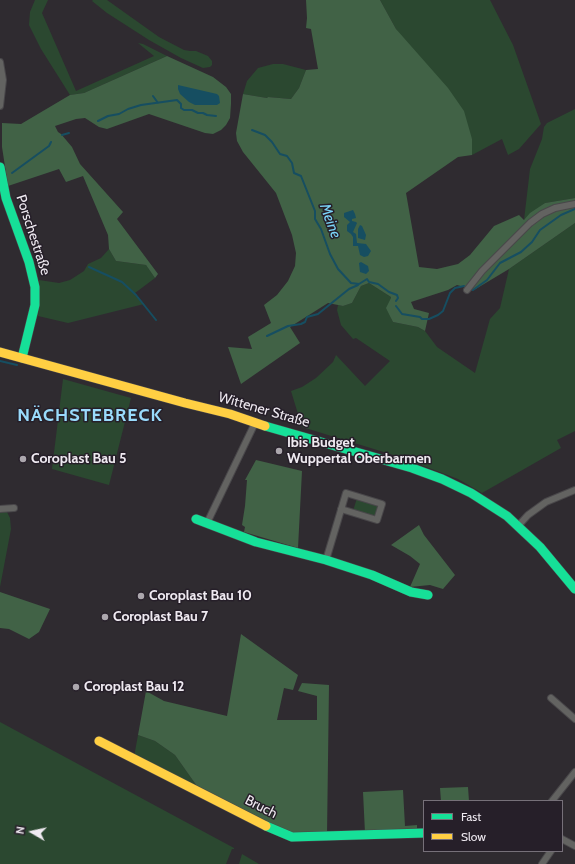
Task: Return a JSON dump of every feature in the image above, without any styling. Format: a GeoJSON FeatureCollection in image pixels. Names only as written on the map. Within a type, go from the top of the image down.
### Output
{"type":"FeatureCollection","features":[{"type":"Feature","properties":{"kind":"street"},"geometry":{"type":"LineString","coordinates":[[0,62],[3,80],[0,106]]}},
{"type":"Feature","properties":{"kind":"street","name":"Porschestraße"},"geometry":{"type":"LineString","coordinates":[[0,167],[6,198],[29,262],[35,287],[35,305],[22,358]]}},
{"type":"Feature","properties":{"kind":"street"},"geometry":{"type":"LineString","coordinates":[[467,290],[482,271],[530,223],[542,214],[556,208],[575,204]]}},
{"type":"Feature","properties":{"kind":"street","name":"Wittener Straße"},"geometry":{"type":"LineString","coordinates":[[0,352],[185,404],[230,414],[255,423],[405,466],[442,479],[486,502],[518,526],[540,547],[575,589]]}},
{"type":"Feature","properties":{"kind":"street"},"geometry":{"type":"LineString","coordinates":[[207,523],[255,423]]}},
{"type":"Feature","properties":{"kind":"street"},"geometry":{"type":"LineString","coordinates":[[518,526],[528,515],[546,502],[575,490]]}},
{"type":"Feature","properties":{"kind":"street"},"geometry":{"type":"LineString","coordinates":[[326,560],[341,509],[346,494],[382,504],[377,520],[341,509]]}},
{"type":"Feature","properties":{"kind":"street"},"geometry":{"type":"LineString","coordinates":[[0,509],[14,508]]}},
{"type":"Feature","properties":{"kind":"street"},"geometry":{"type":"LineString","coordinates":[[196,519],[256,542],[326,560],[372,575],[411,592],[428,595]]}},
{"type":"Feature","properties":{"kind":"street"},"geometry":{"type":"LineString","coordinates":[[551,698],[575,719]]}},
{"type":"Feature","properties":{"kind":"street","name":"Bruch"},"geometry":{"type":"LineString","coordinates":[[99,741],[283,834],[292,837],[423,833]]}},
{"type":"Feature","properties":{"kind":"street"},"geometry":{"type":"LineString","coordinates":[[553,800],[575,772]]}},
{"type":"Feature","properties":{"kind":"street"},"geometry":{"type":"LineString","coordinates":[[563,839],[575,846]]}},
{"type":"Feature","properties":{"kind":"street"},"geometry":{"type":"LineString","coordinates":[[542,864],[550,852]]}},
{"type":"Feature","properties":{"kind":"green space"},"geometry":{"type":"Polygon","coordinates":[[[35,0],[48,0],[42,13],[76,91],[154,56],[138,43],[167,56],[84,93],[70,95],[41,49],[29,25],[30,12],[35,0]]]}},
{"type":"Feature","properties":{"kind":"green space"},"geometry":{"type":"Polygon","coordinates":[[[107,0],[159,37],[184,50],[196,51],[208,56],[212,61],[212,65],[210,67],[203,68],[181,58],[149,40],[107,13],[92,1],[107,0]]]}},
{"type":"Feature","properties":{"kind":"green space"},"geometry":{"type":"Polygon","coordinates":[[[306,0],[380,0],[396,29],[448,88],[464,111],[472,139],[472,155],[458,157],[406,193],[419,267],[437,269],[458,264],[470,255],[494,226],[519,215],[524,220],[530,213],[545,203],[575,198],[575,223],[509,269],[474,290],[457,285],[448,290],[411,302],[414,309],[429,313],[425,331],[418,327],[393,322],[386,308],[391,297],[369,283],[361,286],[352,303],[343,306],[328,303],[290,327],[300,343],[241,384],[228,347],[252,349],[248,337],[271,323],[264,305],[277,295],[288,281],[295,266],[296,253],[292,235],[276,193],[243,152],[237,141],[236,133],[243,94],[267,98],[291,99],[299,88],[306,70],[318,69],[311,29],[306,28],[306,0]]]}},
{"type":"Feature","properties":{"kind":"green space"},"geometry":{"type":"Polygon","coordinates":[[[380,0],[490,0],[513,45],[541,124],[519,149],[508,155],[502,139],[472,155],[472,139],[396,29],[380,0]]]}},
{"type":"Feature","properties":{"kind":"green space"},"geometry":{"type":"Polygon","coordinates":[[[167,56],[213,77],[226,87],[231,94],[230,118],[221,130],[213,134],[205,133],[149,114],[107,129],[99,127],[85,118],[76,119],[55,126],[58,132],[72,147],[80,164],[123,212],[117,219],[158,274],[155,278],[146,265],[116,261],[109,249],[108,235],[83,176],[66,182],[59,169],[8,186],[2,147],[2,123],[21,124],[70,95],[84,93],[167,56]]]}},
{"type":"Feature","properties":{"kind":"green space"},"geometry":{"type":"Polygon","coordinates":[[[273,64],[283,64],[306,70],[299,88],[291,99],[267,98],[243,94],[247,81],[258,68],[273,64]]]}},
{"type":"Feature","properties":{"kind":"green space"},"geometry":{"type":"Polygon","coordinates":[[[575,109],[575,198],[545,203],[524,220],[530,169],[542,139],[544,127],[547,123],[575,109]]]}},
{"type":"Feature","properties":{"kind":"green space"},"geometry":{"type":"Polygon","coordinates":[[[575,223],[575,431],[557,440],[561,448],[482,493],[458,479],[400,457],[302,427],[291,391],[302,387],[316,378],[333,362],[336,355],[365,386],[390,361],[356,338],[353,339],[341,325],[337,310],[338,305],[343,306],[352,303],[361,286],[369,283],[391,297],[391,317],[393,322],[418,327],[425,331],[437,347],[475,373],[490,319],[500,308],[509,269],[575,223]]]}},
{"type":"Feature","properties":{"kind":"green space"},"geometry":{"type":"Polygon","coordinates":[[[109,249],[116,261],[146,265],[155,278],[135,293],[144,304],[68,323],[38,316],[40,297],[39,280],[59,283],[70,280],[84,271],[88,264],[101,258],[109,249]]]}},
{"type":"Feature","properties":{"kind":"green space"},"geometry":{"type":"Polygon","coordinates":[[[63,379],[131,398],[109,485],[52,469],[63,379]]]}},
{"type":"Feature","properties":{"kind":"green space"},"geometry":{"type":"Polygon","coordinates":[[[256,460],[302,471],[298,548],[244,532],[245,527],[242,525],[247,480],[245,480],[256,460]]]}},
{"type":"Feature","properties":{"kind":"green space"},"geometry":{"type":"Polygon","coordinates":[[[357,498],[377,505],[377,515],[374,517],[353,511],[357,498]]]}},
{"type":"Feature","properties":{"kind":"green space"},"geometry":{"type":"Polygon","coordinates":[[[0,512],[7,512],[10,518],[11,529],[0,587],[0,512]]]}},
{"type":"Feature","properties":{"kind":"green space"},"geometry":{"type":"Polygon","coordinates":[[[419,525],[424,535],[455,575],[443,589],[430,585],[410,587],[420,564],[410,556],[391,545],[419,525]]]}},
{"type":"Feature","properties":{"kind":"green space"},"geometry":{"type":"Polygon","coordinates":[[[0,592],[50,609],[39,632],[29,639],[9,629],[0,628],[0,592]]]}},
{"type":"Feature","properties":{"kind":"green space"},"geometry":{"type":"Polygon","coordinates":[[[241,634],[298,675],[293,690],[284,688],[277,720],[317,720],[317,696],[298,691],[302,683],[329,685],[327,835],[284,832],[199,789],[175,755],[155,741],[138,735],[146,691],[164,701],[227,716],[241,634]]]}},
{"type":"Feature","properties":{"kind":"green space"},"geometry":{"type":"Polygon","coordinates":[[[0,722],[234,848],[232,849],[226,864],[0,864],[0,722]]]}},
{"type":"Feature","properties":{"kind":"green space"},"geometry":{"type":"Polygon","coordinates":[[[138,735],[155,741],[175,755],[199,789],[134,757],[138,735]]]}},
{"type":"Feature","properties":{"kind":"green space"},"geometry":{"type":"Polygon","coordinates":[[[468,787],[469,800],[441,800],[440,788],[468,787]]]}},
{"type":"Feature","properties":{"kind":"green space"},"geometry":{"type":"Polygon","coordinates":[[[403,790],[405,826],[417,825],[417,832],[365,833],[363,792],[403,790]]]}},
{"type":"Feature","properties":{"kind":"green space"},"geometry":{"type":"Polygon","coordinates":[[[242,854],[259,864],[239,864],[242,854]]]}},
{"type":"Feature","properties":{"kind":"water"},"geometry":{"type":"Polygon","coordinates":[[[178,85],[217,94],[219,96],[220,103],[217,105],[195,105],[180,94],[178,85]]]}},
{"type":"Feature","properties":{"kind":"water"},"geometry":{"type":"Polygon","coordinates":[[[353,210],[356,218],[352,219],[352,221],[357,223],[353,232],[356,234],[357,243],[366,244],[371,251],[368,256],[364,257],[360,255],[358,246],[353,246],[353,237],[347,231],[347,225],[350,222],[344,217],[344,213],[353,210]]]}},
{"type":"Feature","properties":{"kind":"water"},"geometry":{"type":"Polygon","coordinates":[[[360,225],[362,226],[366,235],[365,240],[358,238],[358,229],[360,225]]]}},
{"type":"Feature","properties":{"kind":"water"},"geometry":{"type":"Polygon","coordinates":[[[361,262],[368,266],[369,271],[366,274],[360,272],[359,263],[361,262]]]}},
{"type":"Feature","properties":{"kind":"waterway","name":"Meine"},"geometry":{"type":"LineString","coordinates":[[153,96],[158,103]]}},
{"type":"Feature","properties":{"kind":"waterway","name":"Meine"},"geometry":{"type":"LineString","coordinates":[[98,121],[141,105],[177,100],[181,104],[181,108],[184,110],[192,110],[198,113],[216,116]]}},
{"type":"Feature","properties":{"kind":"waterway","name":"Meine"},"geometry":{"type":"LineString","coordinates":[[252,130],[265,135],[280,154],[287,156],[292,163],[294,173],[301,176],[315,211],[315,219],[321,229],[330,254],[338,269],[351,283],[359,284],[367,279],[369,282],[378,284],[389,292],[397,295],[398,298],[396,301]]}},
{"type":"Feature","properties":{"kind":"waterway","name":"Meine"},"geometry":{"type":"LineString","coordinates":[[62,135],[69,133]]}},
{"type":"Feature","properties":{"kind":"waterway","name":"Meine"},"geometry":{"type":"LineString","coordinates":[[12,173],[49,146],[51,142]]}},
{"type":"Feature","properties":{"kind":"waterway","name":"Meine"},"geometry":{"type":"LineString","coordinates":[[471,289],[473,290],[487,280],[500,263],[521,252],[532,242],[540,230],[561,215],[575,209]]}},
{"type":"Feature","properties":{"kind":"waterway"},"geometry":{"type":"LineString","coordinates":[[89,267],[122,282],[136,295],[156,320]]}},
{"type":"Feature","properties":{"kind":"waterway"},"geometry":{"type":"LineString","coordinates":[[267,336],[288,326],[305,322],[307,317],[318,314],[349,289],[358,285]]}},
{"type":"Feature","properties":{"kind":"waterway","name":"Meine"},"geometry":{"type":"LineString","coordinates":[[396,306],[402,314],[420,317],[422,319],[429,319],[443,311],[450,293],[455,288],[464,286]]}},
{"type":"Feature","properties":{"kind":"waterway"},"geometry":{"type":"LineString","coordinates":[[0,361],[17,365]]}},
{"type":"Feature","properties":{"kind":"traffic: fast"},"geometry":{"type":"LineString","coordinates":[[0,167],[6,198],[29,262],[35,287],[35,305],[22,358]]}},
{"type":"Feature","properties":{"kind":"traffic: fast"},"geometry":{"type":"LineString","coordinates":[[265,426],[412,468],[442,479],[471,493],[507,516],[540,547],[575,589]]}},
{"type":"Feature","properties":{"kind":"traffic: fast"},"geometry":{"type":"LineString","coordinates":[[196,519],[256,542],[326,560],[372,575],[411,592],[428,595]]}},
{"type":"Feature","properties":{"kind":"traffic: fast"},"geometry":{"type":"LineString","coordinates":[[266,826],[292,837],[423,833]]}},
{"type":"Feature","properties":{"kind":"traffic: slow"},"geometry":{"type":"LineString","coordinates":[[0,352],[230,414],[265,426]]}},
{"type":"Feature","properties":{"kind":"traffic: slow"},"geometry":{"type":"LineString","coordinates":[[99,741],[266,826]]}},
{"type":"Feature","properties":{"kind":"place","name":"Ibis Budget Wuppertal Oberbarmen"},"geometry":{"type":"Point","coordinates":[279,451]}},
{"type":"Feature","properties":{"kind":"place","name":"Coroplast Bau 5"},"geometry":{"type":"Point","coordinates":[23,459]}},
{"type":"Feature","properties":{"kind":"place","name":"Coroplast Bau 10"},"geometry":{"type":"Point","coordinates":[141,596]}},
{"type":"Feature","properties":{"kind":"place","name":"Coroplast Bau 7"},"geometry":{"type":"Point","coordinates":[105,617]}},
{"type":"Feature","properties":{"kind":"place","name":"Coroplast Bau 12"},"geometry":{"type":"Point","coordinates":[76,687]}},
{"type":"Feature","properties":{"kind":"district","name":"NÄCHSTEBRECK"},"geometry":{"type":"Point","coordinates":[90,416]}}]}
